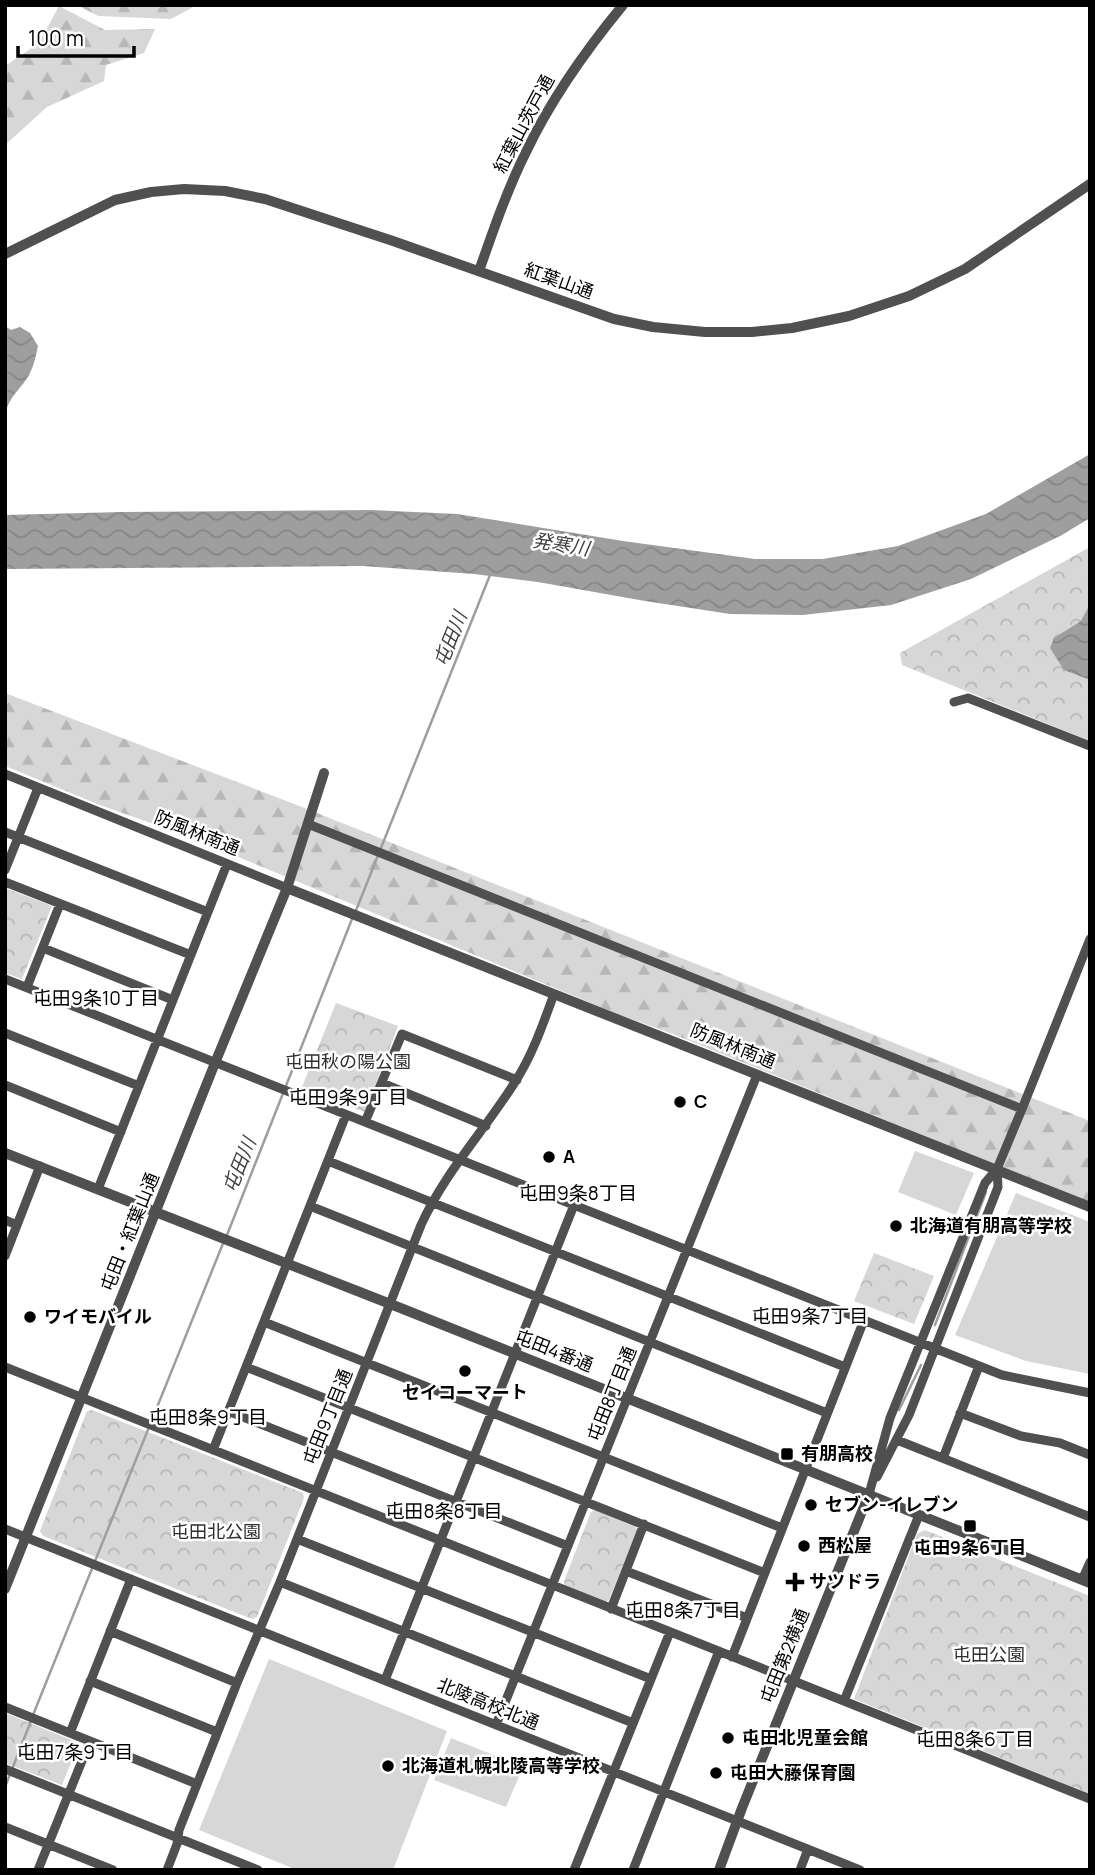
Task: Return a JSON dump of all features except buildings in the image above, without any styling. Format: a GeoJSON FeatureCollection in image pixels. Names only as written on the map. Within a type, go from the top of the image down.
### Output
{"type":"FeatureCollection","features":[{"type":"Feature","properties":{"kind":"street","name":"紅葉山茨戸通"},"geometry":{"type":"LineString","coordinates":[[479,271],[526,151],[556,96],[623,5]]}},
{"type":"Feature","properties":{"kind":"street","name":"紅葉山通"},"geometry":{"type":"LineString","coordinates":[[5,254],[116,200],[151,192],[184,189],[225,191],[265,199],[614,319],[653,327],[705,332],[752,332],[792,328],[849,316],[909,296],[965,269],[1090,184]]}},
{"type":"Feature","properties":{"kind":"street"},"geometry":{"type":"LineString","coordinates":[[954,702],[968,698],[1090,746]]}},
{"type":"Feature","properties":{"kind":"street","name":"屯田・紅葉山通"},"geometry":{"type":"LineString","coordinates":[[5,1589],[215,1063],[288,888],[324,773]]}},
{"type":"Feature","properties":{"kind":"street","name":"防風林南通"},"geometry":{"type":"LineString","coordinates":[[5,774],[1090,1207]]}},
{"type":"Feature","properties":{"kind":"street"},"geometry":{"type":"LineString","coordinates":[[5,870],[38,788]]}},
{"type":"Feature","properties":{"kind":"street"},"geometry":{"type":"LineString","coordinates":[[308,824],[1022,1109]]}},
{"type":"Feature","properties":{"kind":"street"},"geometry":{"type":"LineString","coordinates":[[5,832],[208,912]]}},
{"type":"Feature","properties":{"kind":"street"},"geometry":{"type":"LineString","coordinates":[[98,1189],[227,864]]}},
{"type":"Feature","properties":{"kind":"street"},"geometry":{"type":"LineString","coordinates":[[5,883],[191,955]]}},
{"type":"Feature","properties":{"kind":"street"},"geometry":{"type":"LineString","coordinates":[[27,987],[60,904]]}},
{"type":"Feature","properties":{"kind":"street"},"geometry":{"type":"LineString","coordinates":[[869,1494],[890,1418],[985,1183],[997,1169],[1090,939]]}},
{"type":"Feature","properties":{"kind":"street"},"geometry":{"type":"LineString","coordinates":[[43,948],[173,1000]]}},
{"type":"Feature","properties":{"kind":"street"},"geometry":{"type":"LineString","coordinates":[[5,979],[978,1366],[1002,1375],[1090,1393]]}},
{"type":"Feature","properties":{"kind":"street","name":"屯田9丁目通"},"geometry":{"type":"LineString","coordinates":[[167,1870],[179,1830],[217,1732],[280,1582],[411,1247],[431,1203],[459,1159],[486,1126],[517,1080],[536,1042],[554,994]]}},
{"type":"Feature","properties":{"kind":"street"},"geometry":{"type":"LineString","coordinates":[[5,1032],[139,1086]]}},
{"type":"Feature","properties":{"kind":"street"},"geometry":{"type":"LineString","coordinates":[[365,1122],[402,1034],[517,1080]]}},
{"type":"Feature","properties":{"kind":"street","name":"屯田8丁目通"},"geometry":{"type":"LineString","coordinates":[[496,1725],[757,1075]]}},
{"type":"Feature","properties":{"kind":"street"},"geometry":{"type":"LineString","coordinates":[[382,1083],[486,1126]]}},
{"type":"Feature","properties":{"kind":"street"},"geometry":{"type":"LineString","coordinates":[[5,1085],[121,1132]]}},
{"type":"Feature","properties":{"kind":"street"},"geometry":{"type":"LineString","coordinates":[[213,1450],[346,1115]]}},
{"type":"Feature","properties":{"kind":"street","name":"屯田4番通"},"geometry":{"type":"LineString","coordinates":[[5,1153],[1086,1582]]}},
{"type":"Feature","properties":{"kind":"street"},"geometry":{"type":"LineString","coordinates":[[328,1161],[845,1367]]}},
{"type":"Feature","properties":{"kind":"street"},"geometry":{"type":"LineString","coordinates":[[5,1256],[40,1166]]}},
{"type":"Feature","properties":{"kind":"street"},"geometry":{"type":"LineString","coordinates":[[869,1494],[897,1440],[935,1348],[998,1187],[997,1169]]}},
{"type":"Feature","properties":{"kind":"street"},"geometry":{"type":"LineString","coordinates":[[385,1680],[574,1205]]}},
{"type":"Feature","properties":{"kind":"street"},"geometry":{"type":"LineString","coordinates":[[310,1206],[827,1413]]}},
{"type":"Feature","properties":{"kind":"street"},"geometry":{"type":"LineString","coordinates":[[5,1220],[17,1225]]}},
{"type":"Feature","properties":{"kind":"street"},"geometry":{"type":"LineString","coordinates":[[732,1657],[864,1320]]}},
{"type":"Feature","properties":{"kind":"street"},"geometry":{"type":"LineString","coordinates":[[264,1322],[782,1528]]}},
{"type":"Feature","properties":{"kind":"street"},"geometry":{"type":"LineString","coordinates":[[943,1458],[978,1366]]}},
{"type":"Feature","properties":{"kind":"street"},"geometry":{"type":"LineString","coordinates":[[5,1367],[1090,1799]]}},
{"type":"Feature","properties":{"kind":"street"},"geometry":{"type":"LineString","coordinates":[[246,1367],[765,1573]]}},
{"type":"Feature","properties":{"kind":"street"},"geometry":{"type":"LineString","coordinates":[[228,1412],[568,1546]]}},
{"type":"Feature","properties":{"kind":"street"},"geometry":{"type":"LineString","coordinates":[[960,1413],[1021,1436],[1060,1443],[1090,1455]]}},
{"type":"Feature","properties":{"kind":"street"},"geometry":{"type":"LineString","coordinates":[[897,1440],[1090,1517]]}},
{"type":"Feature","properties":{"kind":"street","name":"屯田第2横通"},"geometry":{"type":"LineString","coordinates":[[719,1870],[869,1494]]}},
{"type":"Feature","properties":{"kind":"street"},"geometry":{"type":"LineString","coordinates":[[844,1702],[919,1515]]}},
{"type":"Feature","properties":{"kind":"street"},"geometry":{"type":"LineString","coordinates":[[611,1609],[644,1524]]}},
{"type":"Feature","properties":{"kind":"street"},"geometry":{"type":"LineString","coordinates":[[5,1529],[26,1537]]}},
{"type":"Feature","properties":{"kind":"street","name":"北陵高校北通"},"geometry":{"type":"LineString","coordinates":[[26,1537],[860,1870]]}},
{"type":"Feature","properties":{"kind":"street"},"geometry":{"type":"LineString","coordinates":[[297,1539],[651,1679]]}},
{"type":"Feature","properties":{"kind":"street"},"geometry":{"type":"LineString","coordinates":[[1086,1582],[1090,1562]]}},
{"type":"Feature","properties":{"kind":"street"},"geometry":{"type":"LineString","coordinates":[[626,1571],[747,1618]]}},
{"type":"Feature","properties":{"kind":"street"},"geometry":{"type":"LineString","coordinates":[[70,1733],[131,1579]]}},
{"type":"Feature","properties":{"kind":"street"},"geometry":{"type":"LineString","coordinates":[[280,1582],[633,1723]]}},
{"type":"Feature","properties":{"kind":"street"},"geometry":{"type":"LineString","coordinates":[[110,1631],[237,1683]]}},
{"type":"Feature","properties":{"kind":"street"},"geometry":{"type":"LineString","coordinates":[[574,1870],[670,1632]]}},
{"type":"Feature","properties":{"kind":"street"},"geometry":{"type":"LineString","coordinates":[[633,1870],[719,1651]]}},
{"type":"Feature","properties":{"kind":"street"},"geometry":{"type":"LineString","coordinates":[[90,1681],[217,1732]]}},
{"type":"Feature","properties":{"kind":"street"},"geometry":{"type":"LineString","coordinates":[[5,1707],[197,1784]]}},
{"type":"Feature","properties":{"kind":"street"},"geometry":{"type":"LineString","coordinates":[[38,1870],[90,1741]]}},
{"type":"Feature","properties":{"kind":"street"},"geometry":{"type":"LineString","coordinates":[[5,1769],[258,1870]]}},
{"type":"Feature","properties":{"kind":"street"},"geometry":{"type":"LineString","coordinates":[[5,1827],[113,1870]]}},
{"type":"Feature","properties":{"kind":"street"},"geometry":{"type":"LineString","coordinates":[[800,1870],[808,1849]]}},
{"type":"Feature","properties":{"kind":"green space"},"geometry":{"type":"Polygon","coordinates":[[[77,5],[197,5],[171,19],[98,16],[77,5]]]}},
{"type":"Feature","properties":{"kind":"green space"},"geometry":{"type":"Polygon","coordinates":[[[59,6],[105,30],[155,29],[144,53],[106,65],[104,81],[47,107],[5,145],[5,66],[39,43],[59,6]]]}},
{"type":"Feature","properties":{"kind":"green space"},"geometry":{"type":"Polygon","coordinates":[[[1090,547],[1090,741],[902,665],[900,653],[1090,547]]]}},
{"type":"Feature","properties":{"kind":"green space"},"geometry":{"type":"Polygon","coordinates":[[[5,693],[302,807],[1090,1121],[1090,1203],[620,1015],[190,837],[100,805],[5,766],[5,693]]]}},
{"type":"Feature","properties":{"kind":"green space"},"geometry":{"type":"Polygon","coordinates":[[[5,888],[52,906],[22,979],[5,973],[5,888]]]}},
{"type":"Feature","properties":{"kind":"green space","name":"屯田秋の陽公園"},"geometry":{"type":"Polygon","coordinates":[[[336,1003],[398,1026],[365,1112],[302,1087],[336,1003]]]}},
{"type":"Feature","properties":{"kind":"green space"},"geometry":{"type":"Polygon","coordinates":[[[915,1151],[974,1173],[956,1215],[898,1192],[915,1151]]]}},
{"type":"Feature","properties":{"kind":"green space"},"geometry":{"type":"Polygon","coordinates":[[[1016,1193],[1090,1222],[1090,1374],[1026,1361],[955,1335],[1016,1193]]]}},
{"type":"Feature","properties":{"kind":"green space"},"geometry":{"type":"Polygon","coordinates":[[[874,1253],[934,1276],[914,1324],[854,1301],[874,1253]]]}},
{"type":"Feature","properties":{"kind":"green space","name":"屯田北公園"},"geometry":{"type":"Polygon","coordinates":[[[92,1410],[303,1493],[304,1498],[257,1617],[252,1619],[43,1536],[40,1531],[87,1411],[92,1410]]]}},
{"type":"Feature","properties":{"kind":"green space"},"geometry":{"type":"Polygon","coordinates":[[[595,1510],[636,1527],[637,1530],[609,1600],[605,1602],[565,1587],[564,1581],[591,1512],[595,1510]]]}},
{"type":"Feature","properties":{"kind":"green space","name":"屯田公園"},"geometry":{"type":"Polygon","coordinates":[[[925,1530],[1090,1596],[1090,1794],[854,1699],[917,1534],[925,1530]]]}},
{"type":"Feature","properties":{"kind":"green space"},"geometry":{"type":"Polygon","coordinates":[[[269,1659],[447,1731],[393,1870],[297,1870],[199,1830],[269,1659]]]}},
{"type":"Feature","properties":{"kind":"green space"},"geometry":{"type":"Polygon","coordinates":[[[5,1713],[79,1743],[62,1785],[5,1763],[5,1713]]]}},
{"type":"Feature","properties":{"kind":"green space"},"geometry":{"type":"Polygon","coordinates":[[[451,1738],[523,1767],[506,1807],[434,1780],[451,1738]]]}},
{"type":"Feature","properties":{"kind":"water"},"geometry":{"type":"Polygon","coordinates":[[[5,326],[11,330],[20,327],[30,333],[38,346],[30,373],[9,403],[5,416],[5,326]]]}},
{"type":"Feature","properties":{"kind":"water","name":"発寒川"},"geometry":{"type":"Polygon","coordinates":[[[1090,454],[1090,518],[1060,536],[971,579],[891,605],[803,615],[730,614],[538,582],[474,574],[363,566],[5,569],[5,515],[122,512],[371,510],[457,514],[755,559],[823,559],[898,546],[986,514],[1090,454]]]}},
{"type":"Feature","properties":{"kind":"water"},"geometry":{"type":"Polygon","coordinates":[[[1090,604],[1090,680],[1064,670],[1050,648],[1054,638],[1081,621],[1090,604]]]}},
{"type":"Feature","properties":{"kind":"waterway","name":"屯田川"},"geometry":{"type":"LineString","coordinates":[[355,913],[490,575]]}},
{"type":"Feature","properties":{"kind":"waterway","name":"屯田川"},"geometry":{"type":"LineString","coordinates":[[227,1235],[352,919]]}},
{"type":"Feature","properties":{"kind":"waterway"},"geometry":{"type":"LineString","coordinates":[[935,1325],[986,1192]]}},
{"type":"Feature","properties":{"kind":"waterway","name":"屯田川"},"geometry":{"type":"LineString","coordinates":[[33,1715],[224,1241]]}},
{"type":"Feature","properties":{"kind":"waterway"},"geometry":{"type":"LineString","coordinates":[[899,1410],[921,1365]]}},
{"type":"Feature","properties":{"kind":"waterway","name":"屯田川"},"geometry":{"type":"LineString","coordinates":[[5,1787],[31,1721]]}},
{"type":"Feature","properties":{"kind":"place","name":"C"},"geometry":{"type":"Point","coordinates":[680,1102]}},
{"type":"Feature","properties":{"kind":"place","name":"A"},"geometry":{"type":"Point","coordinates":[549,1157]}},
{"type":"Feature","properties":{"kind":"place","name":"北海道有朋高等学校"},"geometry":{"type":"Point","coordinates":[896,1226]}},
{"type":"Feature","properties":{"kind":"place","name":"ワイモバイル"},"geometry":{"type":"Point","coordinates":[30,1317]}},
{"type":"Feature","properties":{"kind":"place","name":"セイコーマート"},"geometry":{"type":"Point","coordinates":[465,1371]}},
{"type":"Feature","properties":{"kind":"place","name":"有朋高校"},"geometry":{"type":"Point","coordinates":[787,1454]}},
{"type":"Feature","properties":{"kind":"place","name":"セブン-イレブン"},"geometry":{"type":"Point","coordinates":[811,1505]}},
{"type":"Feature","properties":{"kind":"place","name":"屯田9条6丁目"},"geometry":{"type":"Point","coordinates":[970,1526]}},
{"type":"Feature","properties":{"kind":"place","name":"西松屋"},"geometry":{"type":"Point","coordinates":[804,1546]}},
{"type":"Feature","properties":{"kind":"place","name":"サツドラ"},"geometry":{"type":"Point","coordinates":[795,1582]}},
{"type":"Feature","properties":{"kind":"place","name":"屯田北児童会館"},"geometry":{"type":"Point","coordinates":[728,1738]}},
{"type":"Feature","properties":{"kind":"place","name":"北海道札幌北陵高等学校"},"geometry":{"type":"Point","coordinates":[388,1766]}},
{"type":"Feature","properties":{"kind":"place","name":"屯田大藤保育園"},"geometry":{"type":"Point","coordinates":[716,1773]}},
{"type":"Feature","properties":{"kind":"district","name":"屯田9条10丁目"},"geometry":{"type":"Point","coordinates":[96,998]}},
{"type":"Feature","properties":{"kind":"district","name":"屯田9条9丁目"},"geometry":{"type":"Point","coordinates":[348,1097]}},
{"type":"Feature","properties":{"kind":"district","name":"屯田9条8丁目"},"geometry":{"type":"Point","coordinates":[578,1193]}},
{"type":"Feature","properties":{"kind":"district","name":"屯田9条7丁目"},"geometry":{"type":"Point","coordinates":[810,1316]}},
{"type":"Feature","properties":{"kind":"district","name":"屯田8条9丁目"},"geometry":{"type":"Point","coordinates":[208,1417]}},
{"type":"Feature","properties":{"kind":"district","name":"屯田8条8丁目"},"geometry":{"type":"Point","coordinates":[444,1511]}},
{"type":"Feature","properties":{"kind":"district","name":"屯田8条7丁目"},"geometry":{"type":"Point","coordinates":[683,1610]}},
{"type":"Feature","properties":{"kind":"district","name":"屯田8条6丁目"},"geometry":{"type":"Point","coordinates":[975,1739]}},
{"type":"Feature","properties":{"kind":"district","name":"屯田7条9丁目"},"geometry":{"type":"Point","coordinates":[75,1752]}}]}
